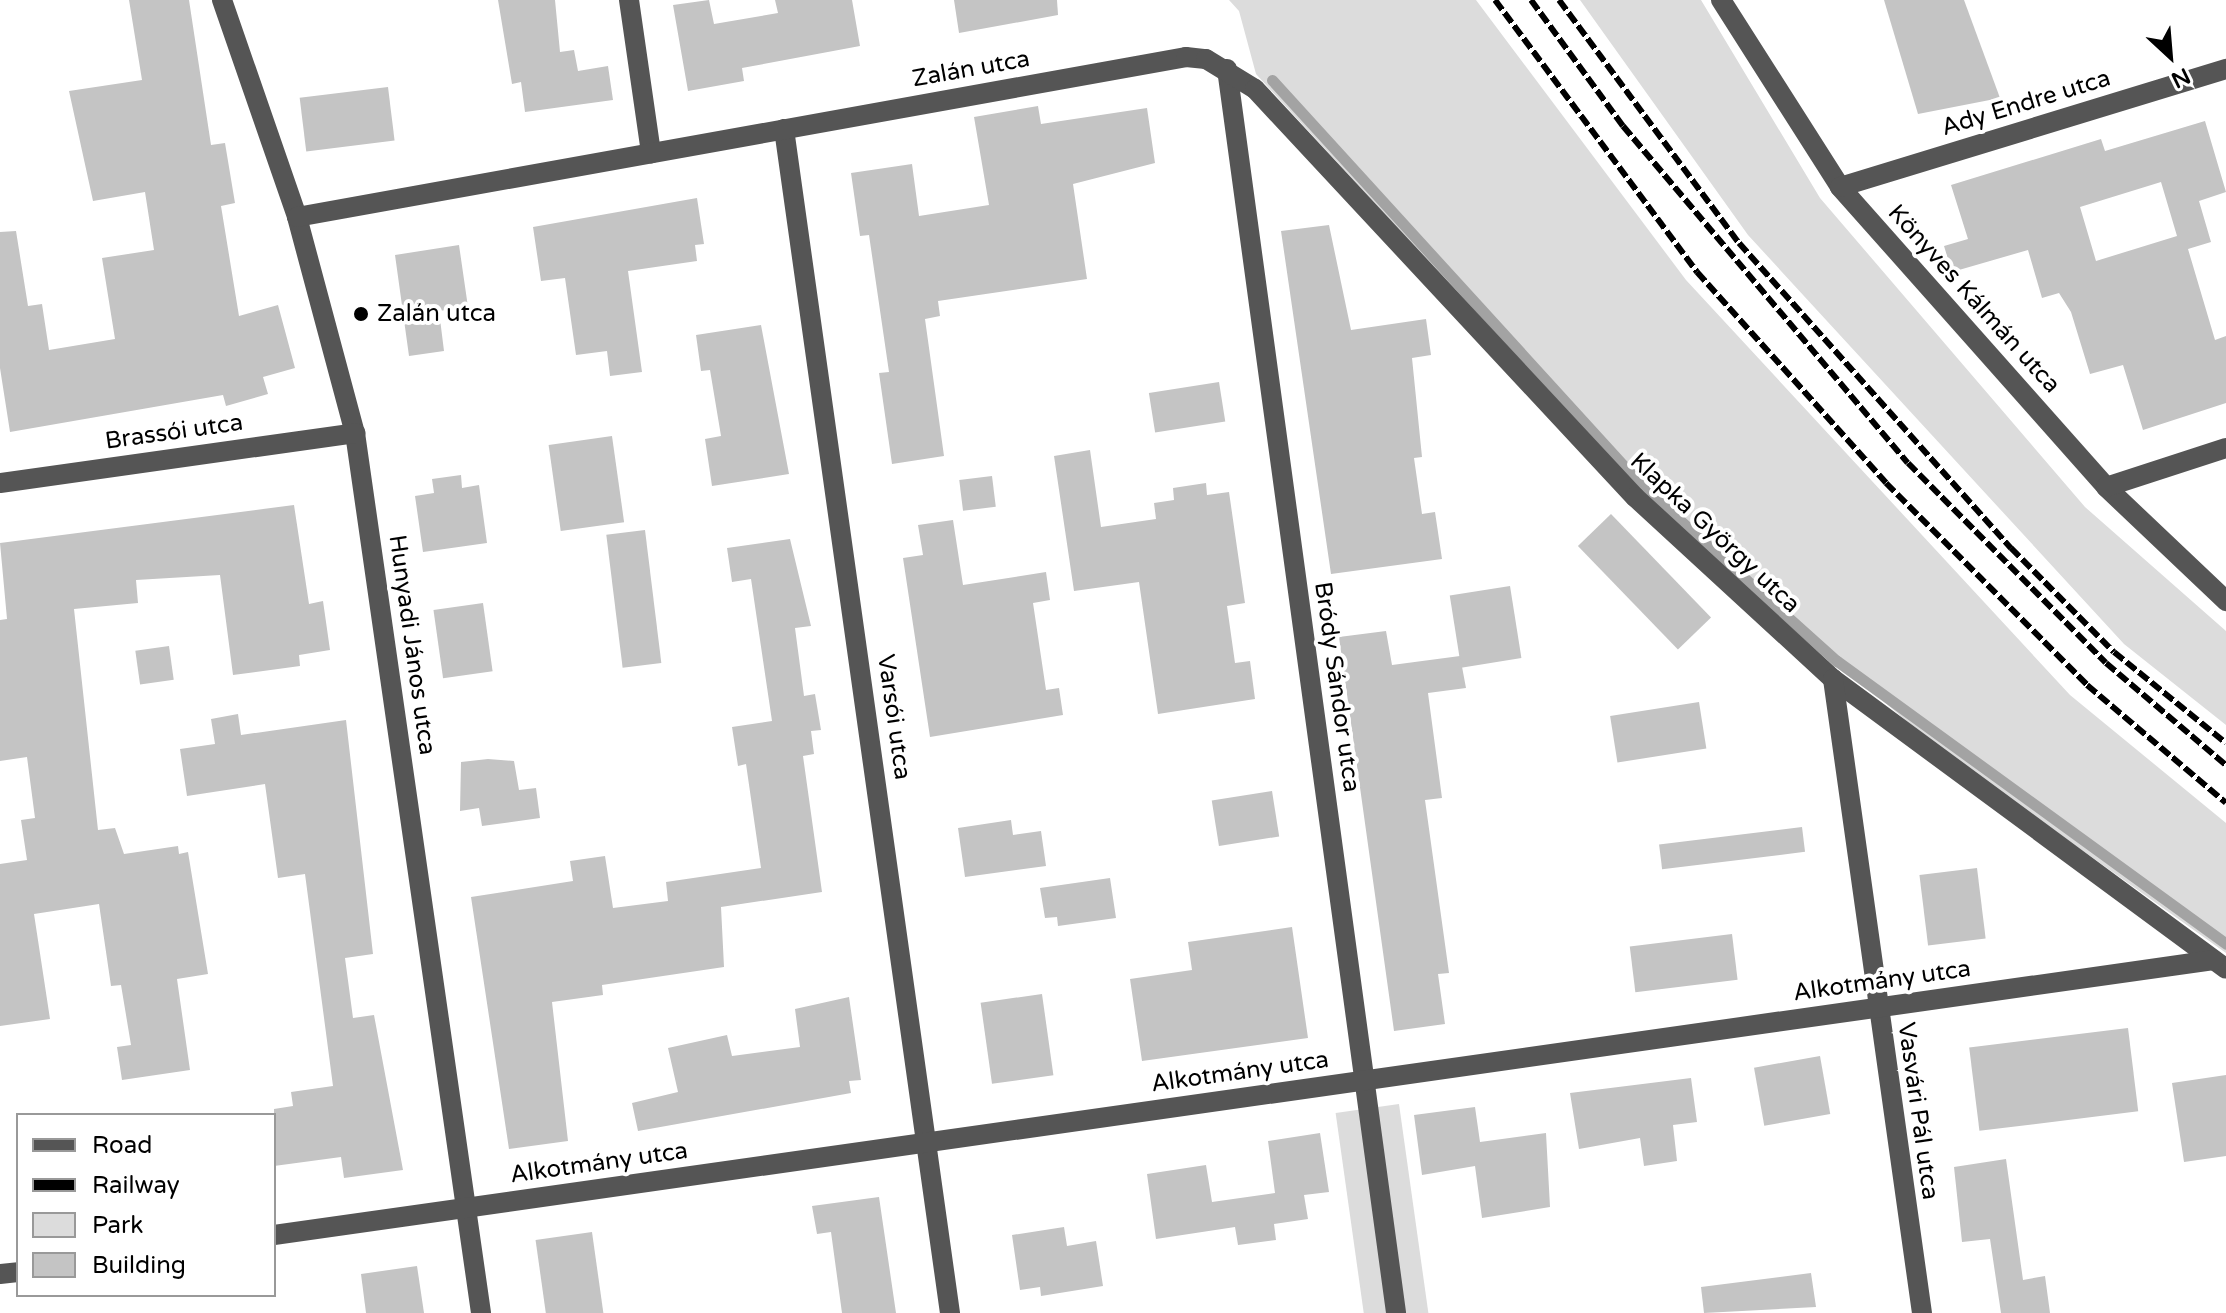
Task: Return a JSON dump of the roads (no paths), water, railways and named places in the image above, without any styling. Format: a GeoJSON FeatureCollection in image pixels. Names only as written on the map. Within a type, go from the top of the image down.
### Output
{"type":"FeatureCollection","features":[{"type":"Feature","properties":{"kind":"street","name":"Hunyadi János utca"},"geometry":{"type":"LineString","coordinates":[[222,0],[297,217],[355,433],[481,1313]]}},
{"type":"Feature","properties":{"kind":"street"},"geometry":{"type":"LineString","coordinates":[[629,0],[651,153]]}},
{"type":"Feature","properties":{"kind":"street","name":"Könyves Kálmán utca"},"geometry":{"type":"LineString","coordinates":[[1721,0],[1840,187],[2106,487],[2226,601]]}},
{"type":"Feature","properties":{"kind":"street","name":"Zalán utca"},"geometry":{"type":"LineString","coordinates":[[297,217],[1186,57],[1227,69]]}},
{"type":"Feature","properties":{"kind":"street","name":"Klapka György utca"},"geometry":{"type":"LineString","coordinates":[[1227,69],[1255,89],[1635,497],[1833,679],[2220,964]]}},
{"type":"Feature","properties":{"kind":"street","name":"Bródy Sándor utca"},"geometry":{"type":"LineString","coordinates":[[1227,69],[1396,1313]]}},
{"type":"Feature","properties":{"kind":"street","name":"Ady Endre utca"},"geometry":{"type":"LineString","coordinates":[[1840,187],[2226,69]]}},
{"type":"Feature","properties":{"kind":"street","name":"Varsói utca"},"geometry":{"type":"LineString","coordinates":[[784,129],[950,1313]]}},
{"type":"Feature","properties":{"kind":"street","name":"Brassói utca"},"geometry":{"type":"LineString","coordinates":[[0,483],[355,433]]}},
{"type":"Feature","properties":{"kind":"street"},"geometry":{"type":"LineString","coordinates":[[2106,487],[2226,448]]}},
{"type":"Feature","properties":{"kind":"street","name":"Vasvári Pál utca"},"geometry":{"type":"LineString","coordinates":[[1833,679],[1922,1313]]}},
{"type":"Feature","properties":{"kind":"street","name":"Alkotmány utca"},"geometry":{"type":"LineString","coordinates":[[276,1235],[1877,1008],[2220,964]]}},
{"type":"Feature","properties":{"kind":"waterway"},"geometry":{"type":"LineString","coordinates":[[1272,80],[1645,489],[1837,661],[2226,944]]}},
{"type":"Feature","properties":{"kind":"railway"},"geometry":{"type":"LineString","coordinates":[[1495,0],[1697,272],[1886,483],[2087,685],[2226,803]]}},
{"type":"Feature","properties":{"kind":"railway"},"geometry":{"type":"LineString","coordinates":[[1531,0],[1623,126],[1908,463],[2106,663],[2226,765]]}},
{"type":"Feature","properties":{"kind":"railway"},"geometry":{"type":"LineString","coordinates":[[1559,0],[1739,243],[2011,548],[2114,652],[2226,743]]}},
{"type":"Feature","properties":{"kind":"place","name":"Zalán utca"},"geometry":{"type":"Point","coordinates":[361,314]}}]}
